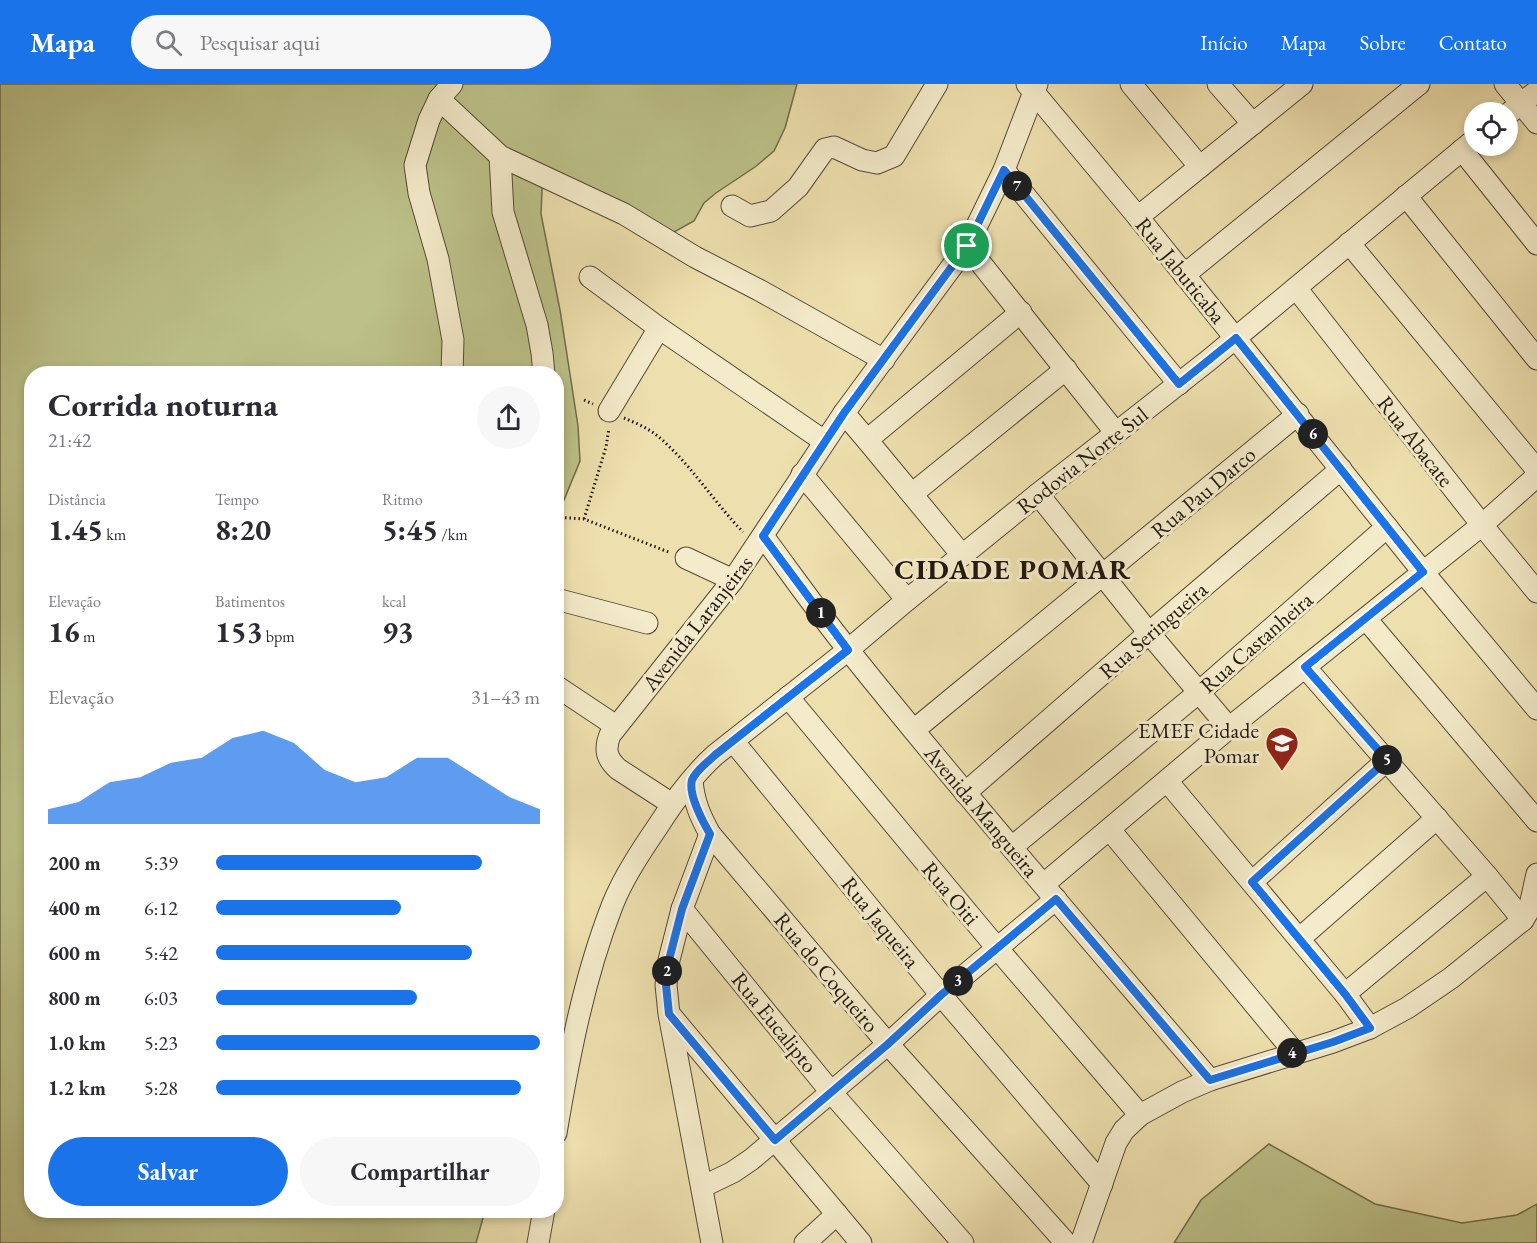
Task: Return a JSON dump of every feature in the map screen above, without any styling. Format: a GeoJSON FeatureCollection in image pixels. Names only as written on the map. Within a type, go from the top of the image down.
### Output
{"type":"FeatureCollection","features":[{"type":"Feature","properties":{"kind":"street"},"geometry":{"type":"LineString","coordinates":[[732,206],[750,216],[771,211],[798,187],[825,149],[834,147],[862,160],[877,163],[894,156],[937,84]]}},
{"type":"Feature","properties":{"kind":"street"},"geometry":{"type":"LineString","coordinates":[[1131,84],[1200,167]]}},
{"type":"Feature","properties":{"kind":"street"},"geometry":{"type":"LineString","coordinates":[[1218,84],[1253,124]]}},
{"type":"Feature","properties":{"kind":"street"},"geometry":{"type":"LineString","coordinates":[[1138,217],[1302,84]]}},
{"type":"Feature","properties":{"kind":"street"},"geometry":{"type":"LineString","coordinates":[[1184,275],[1419,84]]}},
{"type":"Feature","properties":{"kind":"street"},"geometry":{"type":"LineString","coordinates":[[1505,84],[1537,123]]}},
{"type":"Feature","properties":{"kind":"street","name":"Rua Jabuticaba"},"geometry":{"type":"LineString","coordinates":[[1033,87],[1423,572],[1537,709]]}},
{"type":"Feature","properties":{"kind":"street","name":"Avenida Laranjeiras"},"geometry":{"type":"LineString","coordinates":[[672,804],[611,762],[607,754],[610,735],[733,580],[824,441],[967,246],[1004,170],[1033,87]]}},
{"type":"Feature","properties":{"kind":"street"},"geometry":{"type":"LineString","coordinates":[[452,366],[453,340],[438,259],[419,193],[415,165],[429,120],[446,91],[500,156],[624,213],[694,257],[759,290],[884,360]]}},
{"type":"Feature","properties":{"kind":"street","name":"Rodovia Norte Sul"},"geometry":{"type":"LineString","coordinates":[[564,1092],[590,973],[613,904],[633,865],[672,804],[699,770],[962,555],[1236,338],[1464,148]]}},
{"type":"Feature","properties":{"kind":"street"},"geometry":{"type":"LineString","coordinates":[[500,156],[503,212],[537,325],[543,366]]}},
{"type":"Feature","properties":{"kind":"street"},"geometry":{"type":"LineString","coordinates":[[1476,156],[1537,244]]}},
{"type":"Feature","properties":{"kind":"street"},"geometry":{"type":"LineString","coordinates":[[1004,170],[1179,384]]}},
{"type":"Feature","properties":{"kind":"street"},"geometry":{"type":"LineString","coordinates":[[1406,196],[1537,359]]}},
{"type":"Feature","properties":{"kind":"street"},"geometry":{"type":"LineString","coordinates":[[1348,243],[1537,470]]}},
{"type":"Feature","properties":{"kind":"street"},"geometry":{"type":"LineString","coordinates":[[967,246],[1116,433]]}},
{"type":"Feature","properties":{"kind":"street"},"geometry":{"type":"LineString","coordinates":[[590,277],[658,328],[824,441]]}},
{"type":"Feature","properties":{"kind":"street","name":"Rua Abacate"},"geometry":{"type":"LineString","coordinates":[[1296,288],[1537,592]]}},
{"type":"Feature","properties":{"kind":"street"},"geometry":{"type":"LineString","coordinates":[[867,440],[1021,312]]}},
{"type":"Feature","properties":{"kind":"street"},"geometry":{"type":"LineString","coordinates":[[609,411],[658,328]]}},
{"type":"Feature","properties":{"kind":"street"},"geometry":{"type":"LineString","coordinates":[[912,494],[1066,369]]}},
{"type":"Feature","properties":{"kind":"street"},"geometry":{"type":"LineString","coordinates":[[844,413],[962,555]]}},
{"type":"Feature","properties":{"kind":"street","name":"Rua Pau Darco"},"geometry":{"type":"LineString","coordinates":[[914,730],[1298,414]]}},
{"type":"Feature","properties":{"kind":"street","name":"Rua Seringueira"},"geometry":{"type":"LineString","coordinates":[[965,793],[1341,469]]}},
{"type":"Feature","properties":{"kind":"street"},"geometry":{"type":"LineString","coordinates":[[802,474],[907,600]]}},
{"type":"Feature","properties":{"kind":"street"},"geometry":{"type":"LineString","coordinates":[[702,1186],[741,1167],[888,1044],[997,948],[1110,830],[1229,728],[1482,525],[1537,476]]}},
{"type":"Feature","properties":{"kind":"street"},"geometry":{"type":"LineString","coordinates":[[1038,494],[1102,576],[1229,728]]}},
{"type":"Feature","properties":{"kind":"street","name":"Rua Castanheira"},"geometry":{"type":"LineString","coordinates":[[1012,847],[1198,693],[1387,527]]}},
{"type":"Feature","properties":{"kind":"street","name":"Avenida Mangueira"},"geometry":{"type":"LineString","coordinates":[[763,536],[848,650],[965,793],[1210,1080]]}},
{"type":"Feature","properties":{"kind":"street"},"geometry":{"type":"LineString","coordinates":[[686,558],[733,580]]}},
{"type":"Feature","properties":{"kind":"street"},"geometry":{"type":"LineString","coordinates":[[564,601],[647,623]]}},
{"type":"Feature","properties":{"kind":"street"},"geometry":{"type":"LineString","coordinates":[[1366,619],[1537,821]]}},
{"type":"Feature","properties":{"kind":"street"},"geometry":{"type":"LineString","coordinates":[[1305,667],[1487,876],[1528,916]]}},
{"type":"Feature","properties":{"kind":"street"},"geometry":{"type":"LineString","coordinates":[[564,691],[616,726]]}},
{"type":"Feature","properties":{"kind":"street","name":"Rua Oiti"},"geometry":{"type":"LineString","coordinates":[[788,697],[997,948],[1140,1115]]}},
{"type":"Feature","properties":{"kind":"street","name":"Rua Jaqueira"},"geometry":{"type":"LineString","coordinates":[[733,741],[941,995],[1102,1184]]}},
{"type":"Feature","properties":{"kind":"street"},"geometry":{"type":"LineString","coordinates":[[1252,882],[1387,760]]}},
{"type":"Feature","properties":{"kind":"street"},"geometry":{"type":"LineString","coordinates":[[692,781],[693,797],[710,834],[682,909],[666,985],[669,1014],[712,1243]]}},
{"type":"Feature","properties":{"kind":"street"},"geometry":{"type":"LineString","coordinates":[[1167,781],[1345,994],[1370,1028]]}},
{"type":"Feature","properties":{"kind":"street"},"geometry":{"type":"LineString","coordinates":[[1299,939],[1437,818]]}},
{"type":"Feature","properties":{"kind":"street"},"geometry":{"type":"LineString","coordinates":[[1110,830],[1295,1053]]}},
{"type":"Feature","properties":{"kind":"street","name":"Rua do Coqueiro"},"geometry":{"type":"LineString","coordinates":[[710,834],[888,1044],[1066,1243]]}},
{"type":"Feature","properties":{"kind":"street"},"geometry":{"type":"LineString","coordinates":[[1080,1243],[1116,1143],[1124,1130],[1140,1115],[1210,1080],[1333,1042],[1370,1028],[1407,1008],[1451,978],[1528,916],[1537,874]]}},
{"type":"Feature","properties":{"kind":"street"},"geometry":{"type":"LineString","coordinates":[[1345,994],[1487,876]]}},
{"type":"Feature","properties":{"kind":"street","name":"Rua Eucalipto"},"geometry":{"type":"LineString","coordinates":[[682,909],[831,1092],[963,1243]]}},
{"type":"Feature","properties":{"kind":"street"},"geometry":{"type":"LineString","coordinates":[[669,1014],[861,1243]]}},
{"type":"Feature","properties":{"kind":"street"},"geometry":{"type":"LineString","coordinates":[[805,1243],[837,1215]]}},
{"type":"Feature","properties":{"kind":"street"},"geometry":{"type":"LineString","coordinates":[[538,1243],[543,1218]]}},
{"type":"Feature","properties":{"kind":"path"},"geometry":{"type":"LineString","coordinates":[[584,400],[642,426],[659,438],[702,482],[745,534],[753,537],[763,536]]}},
{"type":"Feature","properties":{"kind":"path"},"geometry":{"type":"LineString","coordinates":[[584,519],[606,447],[609,411]]}},
{"type":"Feature","properties":{"kind":"path"},"geometry":{"type":"LineString","coordinates":[[564,518],[584,519],[686,558]]}},
{"type":"Feature","properties":{"kind":"green space"},"geometry":{"type":"Polygon","coordinates":[[[0,84],[797,84],[785,128],[774,151],[704,203],[694,221],[667,236],[543,168],[541,214],[560,310],[578,426],[580,461],[564,500],[564,366],[24,366],[24,1218],[483,1218],[476,1243],[0,1243],[0,84]]]}},
{"type":"Feature","properties":{"kind":"green space"},"geometry":{"type":"Polygon","coordinates":[[[1269,1144],[1375,1204],[1462,1223],[1517,1215],[1537,1204],[1537,1243],[1174,1243],[1201,1200],[1269,1144]]]}},
{"type":"Feature","properties":{"kind":"place","name":"EMEF Cidade Pomar"},"geometry":{"type":"Point","coordinates":[1282,772]}},
{"type":"Feature","properties":{"kind":"district","name":"CIDADE POMAR"},"geometry":{"type":"Point","coordinates":[1013,569]}},
{"type":"Feature","properties":{"kind":"route"},"geometry":{"type":"LineString","coordinates":[[1004,170],[1179,384],[1236,338],[1423,572],[1305,667],[1387,760],[1252,882],[1345,994],[1370,1028],[1333,1042],[1210,1080],[1056,899],[941,995],[888,1044],[775,1140],[669,1014],[666,985],[669,960],[682,909],[710,834],[693,797],[692,781],[699,770],[715,755],[848,650],[763,536],[824,441],[967,246],[1004,170]]}}]}
